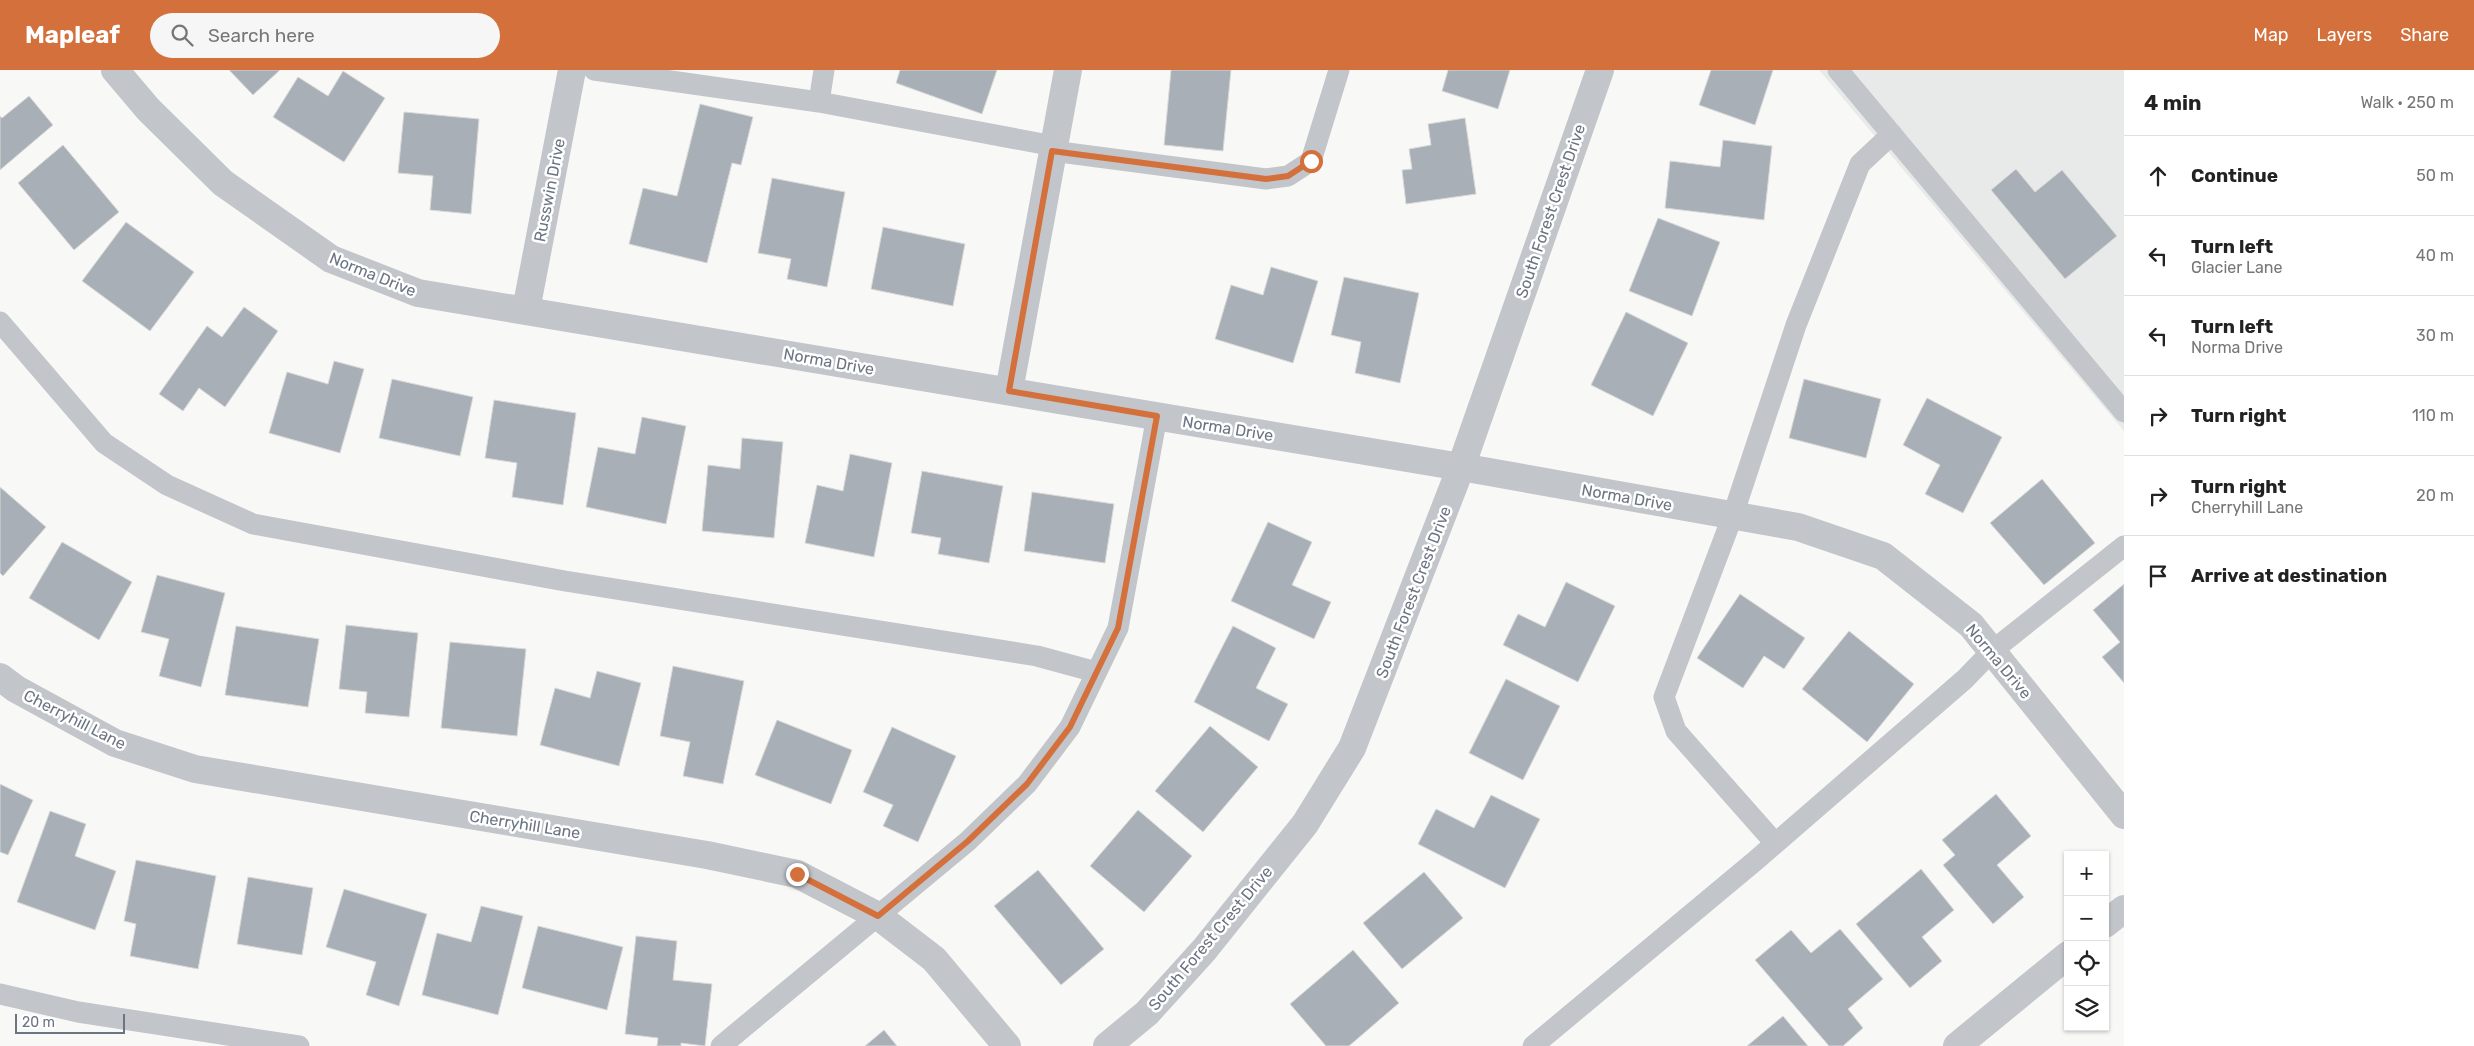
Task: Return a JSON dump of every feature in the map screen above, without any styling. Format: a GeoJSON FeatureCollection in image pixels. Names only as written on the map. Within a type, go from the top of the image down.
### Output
{"type":"FeatureCollection","features":[{"type":"Feature","properties":{"kind":"street","name":"Norma Drive"},"geometry":{"type":"LineString","coordinates":[[115,70],[148,109],[223,183],[331,259],[418,293],[1461,467],[1733,515],[1798,527],[1883,556],[1971,625],[2124,815]]}},
{"type":"Feature","properties":{"kind":"street","name":"Russwin Drive"},"geometry":{"type":"LineString","coordinates":[[526,310],[572,70]]}},
{"type":"Feature","properties":{"kind":"street"},"geometry":{"type":"LineString","coordinates":[[1009,391],[1068,70]]}},
{"type":"Feature","properties":{"kind":"street","name":"South Forest Crest Drive"},"geometry":{"type":"LineString","coordinates":[[1108,1046],[1147,1013],[1204,950],[1305,824],[1352,748],[1461,467],[1600,70]]}},
{"type":"Feature","properties":{"kind":"street","name":"Cherryhill Lane"},"geometry":{"type":"LineString","coordinates":[[0,677],[16,689],[115,743],[196,769],[707,855],[797,874],[878,916],[934,959],[1007,1046]]}},
{"type":"Feature","properties":{"kind":"street"},"geometry":{"type":"LineString","coordinates":[[2109,921],[2124,908]]}},
{"type":"Feature","properties":{"kind":"street"},"geometry":{"type":"LineString","coordinates":[[1957,1046],[2064,958]]}},
{"type":"Feature","properties":{"kind":"lane"},"geometry":{"type":"LineString","coordinates":[[594,70],[819,102],[1053,148],[1266,179],[1288,176],[1311,161],[1339,70]]}},
{"type":"Feature","properties":{"kind":"lane"},"geometry":{"type":"LineString","coordinates":[[819,102],[824,70]]}},
{"type":"Feature","properties":{"kind":"lane"},"geometry":{"type":"LineString","coordinates":[[1838,70],[2124,412]]}},
{"type":"Feature","properties":{"kind":"lane"},"geometry":{"type":"LineString","coordinates":[[1775,844],[1676,731],[1664,697],[1733,515],[1796,325],[1860,164],[1892,134]]}},
{"type":"Feature","properties":{"kind":"lane"},"geometry":{"type":"LineString","coordinates":[[0,322],[104,443],[167,486],[253,524],[565,581],[1038,656],[1096,672]]}},
{"type":"Feature","properties":{"kind":"lane"},"geometry":{"type":"LineString","coordinates":[[721,1046],[968,841],[1027,784],[1070,727],[1118,628],[1157,416]]}},
{"type":"Feature","properties":{"kind":"lane"},"geometry":{"type":"LineString","coordinates":[[1533,1046],[1775,844],[1965,679],[1992,652],[2124,546]]}},
{"type":"Feature","properties":{"kind":"lane"},"geometry":{"type":"LineString","coordinates":[[0,994],[78,1012],[299,1046]]}},
{"type":"Feature","properties":{"kind":"shaded area"},"geometry":{"type":"Polygon","coordinates":[[[1819,70],[2124,70],[2124,431],[1819,70]]]}},
{"type":"Feature","properties":{"kind":"building"},"geometry":{"type":"Polygon","coordinates":[[[229,70],[280,70],[253,95],[229,70]]]}},
{"type":"Feature","properties":{"kind":"building"},"geometry":{"type":"Polygon","coordinates":[[[900,70],[997,70],[982,114],[896,83],[900,70]]]}},
{"type":"Feature","properties":{"kind":"building"},"geometry":{"type":"Polygon","coordinates":[[[1171,70],[1231,70],[1223,151],[1164,145],[1171,70]]]}},
{"type":"Feature","properties":{"kind":"building"},"geometry":{"type":"Polygon","coordinates":[[[1448,70],[1510,70],[1498,109],[1442,91],[1448,70]]]}},
{"type":"Feature","properties":{"kind":"building"},"geometry":{"type":"Polygon","coordinates":[[[1711,70],[1773,70],[1755,125],[1699,105],[1711,70]]]}},
{"type":"Feature","properties":{"kind":"building"},"geometry":{"type":"Polygon","coordinates":[[[343,71],[385,98],[344,162],[273,117],[298,77],[328,96],[343,71]]]}},
{"type":"Feature","properties":{"kind":"building"},"geometry":{"type":"Polygon","coordinates":[[[29,96],[53,125],[0,170],[0,116],[2,118],[29,96]]]}},
{"type":"Feature","properties":{"kind":"building"},"geometry":{"type":"Polygon","coordinates":[[[700,104],[753,117],[741,165],[732,163],[707,263],[629,244],[643,188],[677,196],[700,104]]]}},
{"type":"Feature","properties":{"kind":"building"},"geometry":{"type":"Polygon","coordinates":[[[404,112],[479,119],[471,214],[430,210],[433,176],[398,173],[404,112]]]}},
{"type":"Feature","properties":{"kind":"building"},"geometry":{"type":"Polygon","coordinates":[[[1465,118],[1476,194],[1406,204],[1402,170],[1412,169],[1409,149],[1431,145],[1428,124],[1465,118]]]}},
{"type":"Feature","properties":{"kind":"building"},"geometry":{"type":"Polygon","coordinates":[[[1723,140],[1772,146],[1764,220],[1665,208],[1670,161],[1720,167],[1723,140]]]}},
{"type":"Feature","properties":{"kind":"building"},"geometry":{"type":"Polygon","coordinates":[[[63,145],[119,212],[74,250],[18,183],[63,145]]]}},
{"type":"Feature","properties":{"kind":"building"},"geometry":{"type":"Polygon","coordinates":[[[2016,169],[2035,192],[2062,170],[2117,236],[2065,279],[1991,190],[2016,169]]]}},
{"type":"Feature","properties":{"kind":"building"},"geometry":{"type":"Polygon","coordinates":[[[772,178],[845,192],[827,287],[787,279],[791,259],[758,253],[772,178]]]}},
{"type":"Feature","properties":{"kind":"building"},"geometry":{"type":"Polygon","coordinates":[[[1658,218],[1720,242],[1692,316],[1629,291],[1658,218]]]}},
{"type":"Feature","properties":{"kind":"building"},"geometry":{"type":"Polygon","coordinates":[[[126,222],[194,272],[150,331],[82,281],[126,222]]]}},
{"type":"Feature","properties":{"kind":"building"},"geometry":{"type":"Polygon","coordinates":[[[883,227],[965,244],[953,306],[871,289],[883,227]]]}},
{"type":"Feature","properties":{"kind":"building"},"geometry":{"type":"Polygon","coordinates":[[[1271,267],[1318,281],[1293,363],[1215,339],[1231,285],[1263,295],[1271,267]]]}},
{"type":"Feature","properties":{"kind":"building"},"geometry":{"type":"Polygon","coordinates":[[[1344,277],[1419,293],[1400,383],[1355,373],[1361,342],[1331,335],[1344,277]]]}},
{"type":"Feature","properties":{"kind":"building"},"geometry":{"type":"Polygon","coordinates":[[[244,307],[278,331],[225,407],[199,388],[183,411],[159,394],[207,326],[222,337],[244,307]]]}},
{"type":"Feature","properties":{"kind":"building"},"geometry":{"type":"Polygon","coordinates":[[[1626,312],[1688,343],[1653,416],[1591,385],[1626,312]]]}},
{"type":"Feature","properties":{"kind":"building"},"geometry":{"type":"Polygon","coordinates":[[[334,361],[364,369],[340,453],[269,433],[287,372],[328,384],[334,361]]]}},
{"type":"Feature","properties":{"kind":"building"},"geometry":{"type":"Polygon","coordinates":[[[392,379],[473,397],[460,456],[379,438],[392,379]]]}},
{"type":"Feature","properties":{"kind":"building"},"geometry":{"type":"Polygon","coordinates":[[[1804,379],[1881,399],[1866,458],[1789,438],[1804,379]]]}},
{"type":"Feature","properties":{"kind":"building"},"geometry":{"type":"Polygon","coordinates":[[[1927,398],[2002,437],[1963,513],[1925,494],[1940,465],[1903,445],[1927,398]]]}},
{"type":"Feature","properties":{"kind":"building"},"geometry":{"type":"Polygon","coordinates":[[[494,400],[576,413],[563,505],[512,497],[517,463],[485,458],[494,400]]]}},
{"type":"Feature","properties":{"kind":"building"},"geometry":{"type":"Polygon","coordinates":[[[642,417],[686,426],[666,524],[586,507],[598,447],[635,454],[642,417]]]}},
{"type":"Feature","properties":{"kind":"building"},"geometry":{"type":"Polygon","coordinates":[[[742,438],[783,442],[774,538],[702,531],[708,465],[740,469],[742,438]]]}},
{"type":"Feature","properties":{"kind":"building"},"geometry":{"type":"Polygon","coordinates":[[[850,454],[892,463],[874,557],[805,543],[817,485],[843,491],[850,454]]]}},
{"type":"Feature","properties":{"kind":"building"},"geometry":{"type":"Polygon","coordinates":[[[922,471],[1003,486],[989,563],[938,554],[941,538],[911,533],[922,471]]]}},
{"type":"Feature","properties":{"kind":"building"},"geometry":{"type":"Polygon","coordinates":[[[2042,479],[2095,543],[2044,585],[1990,523],[2042,479]]]}},
{"type":"Feature","properties":{"kind":"building"},"geometry":{"type":"Polygon","coordinates":[[[0,487],[46,527],[3,576],[0,573],[0,487]]]}},
{"type":"Feature","properties":{"kind":"building"},"geometry":{"type":"Polygon","coordinates":[[[1032,492],[1114,504],[1105,563],[1024,551],[1032,492]]]}},
{"type":"Feature","properties":{"kind":"building"},"geometry":{"type":"Polygon","coordinates":[[[1268,522],[1312,542],[1292,585],[1331,602],[1314,639],[1231,601],[1268,522]]]}},
{"type":"Feature","properties":{"kind":"building"},"geometry":{"type":"Polygon","coordinates":[[[62,542],[132,582],[99,640],[29,598],[62,542]]]}},
{"type":"Feature","properties":{"kind":"building"},"geometry":{"type":"Polygon","coordinates":[[[157,575],[225,593],[201,687],[159,676],[169,639],[141,632],[157,575]]]}},
{"type":"Feature","properties":{"kind":"building"},"geometry":{"type":"Polygon","coordinates":[[[1566,582],[1615,606],[1578,682],[1503,645],[1518,614],[1545,627],[1566,582]]]}},
{"type":"Feature","properties":{"kind":"building"},"geometry":{"type":"Polygon","coordinates":[[[2124,584],[2124,683],[2102,657],[2120,642],[2093,610],[2124,584]]]}},
{"type":"Feature","properties":{"kind":"building"},"geometry":{"type":"Polygon","coordinates":[[[1740,594],[1805,638],[1784,669],[1764,656],[1743,688],[1697,658],[1740,594]]]}},
{"type":"Feature","properties":{"kind":"building"},"geometry":{"type":"Polygon","coordinates":[[[346,625],[418,633],[409,717],[365,713],[367,692],[339,689],[346,625]]]}},
{"type":"Feature","properties":{"kind":"building"},"geometry":{"type":"Polygon","coordinates":[[[236,626],[319,639],[308,707],[225,695],[236,626]]]}},
{"type":"Feature","properties":{"kind":"building"},"geometry":{"type":"Polygon","coordinates":[[[1233,626],[1276,648],[1256,688],[1288,704],[1269,741],[1194,702],[1233,626]]]}},
{"type":"Feature","properties":{"kind":"building"},"geometry":{"type":"Polygon","coordinates":[[[1849,631],[1914,684],[1867,742],[1802,689],[1849,631]]]}},
{"type":"Feature","properties":{"kind":"building"},"geometry":{"type":"Polygon","coordinates":[[[450,642],[526,649],[517,736],[441,728],[450,642]]]}},
{"type":"Feature","properties":{"kind":"building"},"geometry":{"type":"Polygon","coordinates":[[[673,666],[744,681],[723,784],[683,776],[690,742],[660,736],[673,666]]]}},
{"type":"Feature","properties":{"kind":"building"},"geometry":{"type":"Polygon","coordinates":[[[597,671],[641,683],[619,766],[540,745],[555,688],[590,698],[597,671]]]}},
{"type":"Feature","properties":{"kind":"building"},"geometry":{"type":"Polygon","coordinates":[[[1506,679],[1560,706],[1523,780],[1469,753],[1506,679]]]}},
{"type":"Feature","properties":{"kind":"building"},"geometry":{"type":"Polygon","coordinates":[[[777,720],[852,750],[831,804],[755,775],[777,720]]]}},
{"type":"Feature","properties":{"kind":"building"},"geometry":{"type":"Polygon","coordinates":[[[1210,726],[1258,767],[1203,832],[1155,791],[1210,726]]]}},
{"type":"Feature","properties":{"kind":"building"},"geometry":{"type":"Polygon","coordinates":[[[892,727],[956,756],[918,842],[883,826],[893,805],[863,792],[892,727]]]}},
{"type":"Feature","properties":{"kind":"building"},"geometry":{"type":"Polygon","coordinates":[[[0,784],[33,800],[8,855],[0,852],[0,784]]]}},
{"type":"Feature","properties":{"kind":"building"},"geometry":{"type":"Polygon","coordinates":[[[1996,794],[2031,836],[1997,865],[2024,897],[1993,924],[1943,865],[1955,855],[1942,840],[1996,794]]]}},
{"type":"Feature","properties":{"kind":"building"},"geometry":{"type":"Polygon","coordinates":[[[1491,795],[1540,819],[1505,888],[1418,844],[1436,809],[1474,828],[1491,795]]]}},
{"type":"Feature","properties":{"kind":"building"},"geometry":{"type":"Polygon","coordinates":[[[1138,810],[1192,856],[1144,912],[1090,866],[1138,810]]]}},
{"type":"Feature","properties":{"kind":"building"},"geometry":{"type":"Polygon","coordinates":[[[50,811],[86,824],[75,856],[116,871],[95,930],[17,902],[50,811]]]}},
{"type":"Feature","properties":{"kind":"building"},"geometry":{"type":"Polygon","coordinates":[[[136,860],[216,876],[198,969],[130,956],[136,924],[124,921],[136,860]]]}},
{"type":"Feature","properties":{"kind":"building"},"geometry":{"type":"Polygon","coordinates":[[[1921,869],[1954,910],[1922,937],[1942,961],[1910,988],[1856,924],[1921,869]]]}},
{"type":"Feature","properties":{"kind":"building"},"geometry":{"type":"Polygon","coordinates":[[[1038,870],[1104,949],[1061,985],[994,906],[1038,870]]]}},
{"type":"Feature","properties":{"kind":"building"},"geometry":{"type":"Polygon","coordinates":[[[1424,872],[1463,918],[1402,969],[1363,923],[1424,872]]]}},
{"type":"Feature","properties":{"kind":"building"},"geometry":{"type":"Polygon","coordinates":[[[248,877],[313,888],[302,955],[237,944],[248,877]]]}},
{"type":"Feature","properties":{"kind":"building"},"geometry":{"type":"Polygon","coordinates":[[[344,889],[427,914],[399,1006],[366,995],[376,962],[326,947],[344,889]]]}},
{"type":"Feature","properties":{"kind":"building"},"geometry":{"type":"Polygon","coordinates":[[[481,906],[523,916],[498,1015],[422,995],[437,933],[471,942],[481,906]]]}},
{"type":"Feature","properties":{"kind":"building"},"geometry":{"type":"Polygon","coordinates":[[[538,926],[623,947],[607,1010],[522,988],[538,926]]]}},
{"type":"Feature","properties":{"kind":"building"},"geometry":{"type":"Polygon","coordinates":[[[1840,929],[1883,979],[1848,1009],[1863,1028],[1843,1046],[1829,1046],[1755,960],[1791,930],[1811,953],[1840,929]]]}},
{"type":"Feature","properties":{"kind":"building"},"geometry":{"type":"Polygon","coordinates":[[[636,936],[677,941],[673,980],[712,984],[705,1046],[681,1043],[681,1046],[657,1046],[658,1038],[625,1034],[636,936]]]}},
{"type":"Feature","properties":{"kind":"building"},"geometry":{"type":"Polygon","coordinates":[[[1353,950],[1399,1003],[1349,1046],[1326,1046],[1290,1004],[1353,950]]]}},
{"type":"Feature","properties":{"kind":"building"},"geometry":{"type":"Polygon","coordinates":[[[1783,1016],[1808,1046],[1747,1046],[1783,1016]]]}},
{"type":"Feature","properties":{"kind":"building"},"geometry":{"type":"Polygon","coordinates":[[[884,1030],[897,1046],[865,1046],[884,1030]]]}},
{"type":"Feature","properties":{"kind":"route"},"geometry":{"type":"LineString","coordinates":[[797,874],[878,916],[968,841],[1027,784],[1070,727],[1118,628],[1157,416],[1009,391],[1052,151],[1266,179],[1288,176],[1311,161]]}}]}
